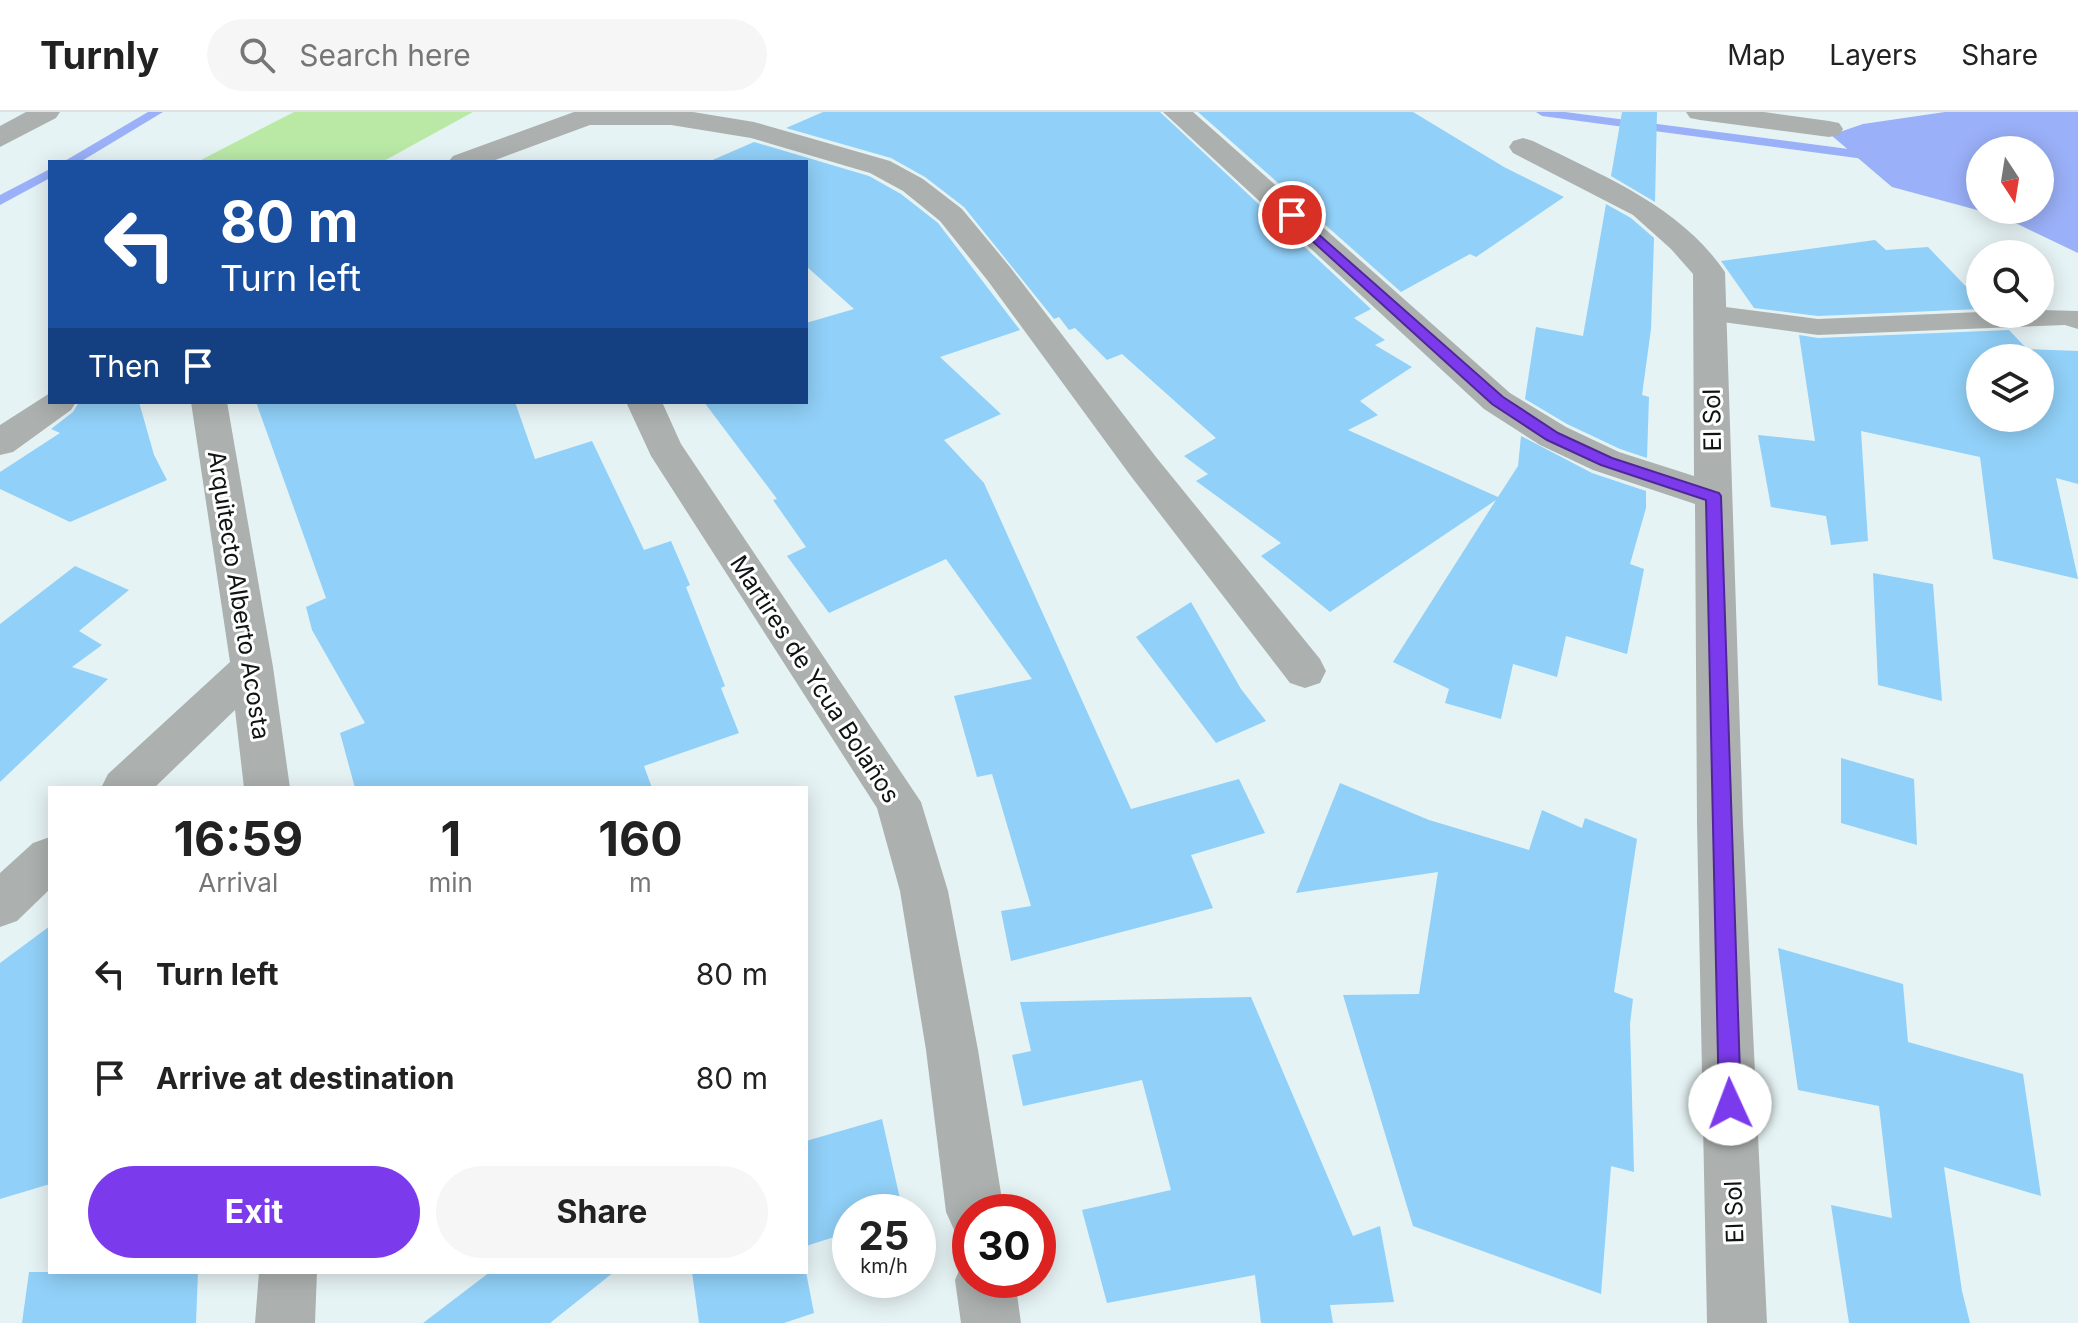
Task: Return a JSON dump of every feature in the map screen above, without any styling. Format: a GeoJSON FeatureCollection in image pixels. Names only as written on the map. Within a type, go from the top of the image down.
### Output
{"type":"FeatureCollection","features":[{"type":"Feature","properties":{"kind":"street"},"geometry":{"type":"LineString","coordinates":[[0,138],[46,112]]}},
{"type":"Feature","properties":{"kind":"street"},"geometry":{"type":"LineString","coordinates":[[1177,112],[1497,401],[1553,436],[1606,461],[1713,496]]}},
{"type":"Feature","properties":{"kind":"street"},"geometry":{"type":"LineString","coordinates":[[1700,112],[1829,129]]}},
{"type":"Feature","properties":{"kind":"street"},"geometry":{"type":"LineString","coordinates":[[474,160],[503,155],[596,115],[671,117],[754,130],[880,167],[913,185],[951,215],[999,274],[1143,466],[1305,671]]}},
{"type":"Feature","properties":{"kind":"street","name":"El Sol"},"geometry":{"type":"LineString","coordinates":[[1523,147],[1644,209],[1682,242],[1709,272],[1720,823],[1737,1323]]}},
{"type":"Feature","properties":{"kind":"street"},"geometry":{"type":"LineString","coordinates":[[0,443],[55,404]]}},
{"type":"Feature","properties":{"kind":"street","name":"Arquitecto Alberto Acosta"},"geometry":{"type":"LineString","coordinates":[[209,404],[252,667],[267,786]]}},
{"type":"Feature","properties":{"kind":"street","name":"Martires de Ycua Bolaños"},"geometry":{"type":"LineString","coordinates":[[645,404],[664,447],[898,802],[926,905],[952,1050],[972,1194]]}},
{"type":"Feature","properties":{"kind":"street"},"geometry":{"type":"LineString","coordinates":[[126,786],[252,667]]}},
{"type":"Feature","properties":{"kind":"street"},"geometry":{"type":"LineString","coordinates":[[0,905],[48,860]]}},
{"type":"Feature","properties":{"kind":"street"},"geometry":{"type":"LineString","coordinates":[[285,1323],[288,1274]]}},
{"type":"Feature","properties":{"kind":"street"},"geometry":{"type":"LineString","coordinates":[[988,1298],[991,1323]]}},
{"type":"Feature","properties":{"kind":"lane"},"geometry":{"type":"LineString","coordinates":[[1710,313],[1818,327],[2069,317],[2078,321]]}},
{"type":"Feature","properties":{"kind":"green space"},"geometry":{"type":"Polygon","coordinates":[[[294,112],[473,112],[386,160],[201,160],[294,112]]]}},
{"type":"Feature","properties":{"kind":"water"},"geometry":{"type":"Polygon","coordinates":[[[1945,112],[2078,112],[2078,253],[2018,224],[2054,224],[2054,136],[1966,136],[1966,207],[1892,187],[1831,135],[1863,124],[1945,112]]]}},
{"type":"Feature","properties":{"kind":"building"},"geometry":{"type":"Polygon","coordinates":[[[823,112],[1160,112],[1371,309],[1354,318],[1385,340],[1375,345],[1412,367],[1360,401],[1378,415],[1348,430],[1498,497],[1518,466],[1521,436],[1592,473],[1646,491],[1646,508],[1630,564],[1644,569],[1627,654],[1566,636],[1557,677],[1513,664],[1501,719],[1445,703],[1449,689],[1393,662],[1496,500],[1330,612],[1261,556],[1281,543],[1196,481],[1208,474],[1184,456],[1216,438],[1122,354],[1107,360],[1075,328],[1069,330],[1059,317],[1054,319],[964,207],[925,177],[891,158],[786,128],[823,112]]]}},
{"type":"Feature","properties":{"kind":"building"},"geometry":{"type":"Polygon","coordinates":[[[1198,112],[1413,112],[1504,167],[1564,197],[1476,257],[1470,254],[1401,292],[1198,112]]]}},
{"type":"Feature","properties":{"kind":"building"},"geometry":{"type":"Polygon","coordinates":[[[1622,112],[1657,112],[1655,202],[1611,176],[1622,112]]]}},
{"type":"Feature","properties":{"kind":"building"},"geometry":{"type":"Polygon","coordinates":[[[754,142],[869,176],[901,194],[938,223],[1020,330],[940,357],[1001,414],[944,440],[984,483],[1131,809],[1239,779],[1265,833],[1191,855],[1213,908],[1011,961],[1001,911],[1031,906],[992,774],[977,777],[954,696],[1032,679],[946,559],[829,613],[787,556],[806,547],[773,500],[777,499],[706,404],[808,404],[808,322],[854,309],[808,268],[808,160],[713,160],[754,142]]]}},
{"type":"Feature","properties":{"kind":"building"},"geometry":{"type":"Polygon","coordinates":[[[1606,204],[1631,218],[1654,238],[1651,329],[1642,395],[1649,397],[1647,458],[1567,424],[1525,399],[1536,327],[1583,336],[1606,204]]]}},
{"type":"Feature","properties":{"kind":"building"},"geometry":{"type":"Polygon","coordinates":[[[1875,240],[1886,250],[1928,247],[1966,286],[1966,310],[1818,316],[1754,308],[1721,261],[1875,240]]]}},
{"type":"Feature","properties":{"kind":"building"},"geometry":{"type":"Polygon","coordinates":[[[2009,330],[2022,344],[1966,344],[1966,432],[2054,432],[2054,350],[2078,351],[2078,484],[2056,478],[2078,579],[1993,559],[1980,457],[1861,431],[1868,541],[1831,545],[1826,516],[1771,507],[1758,435],[1815,441],[1799,335],[1818,338],[2009,330]]]}},
{"type":"Feature","properties":{"kind":"building"},"geometry":{"type":"Polygon","coordinates":[[[78,404],[140,404],[154,455],[167,480],[70,522],[0,489],[0,472],[60,433],[51,429],[73,412],[78,404]]]}},
{"type":"Feature","properties":{"kind":"building"},"geometry":{"type":"Polygon","coordinates":[[[257,404],[516,404],[535,459],[592,441],[644,550],[671,541],[690,585],[686,587],[725,686],[721,688],[739,733],[644,766],[651,786],[354,786],[340,733],[365,723],[312,630],[306,607],[326,598],[257,404]]]}},
{"type":"Feature","properties":{"kind":"building"},"geometry":{"type":"Polygon","coordinates":[[[75,566],[129,590],[79,631],[102,645],[72,667],[108,679],[0,782],[0,624],[75,566]]]}},
{"type":"Feature","properties":{"kind":"building"},"geometry":{"type":"Polygon","coordinates":[[[1873,573],[1933,584],[1942,701],[1878,685],[1873,573]]]}},
{"type":"Feature","properties":{"kind":"building"},"geometry":{"type":"Polygon","coordinates":[[[1191,602],[1241,689],[1266,721],[1216,743],[1136,637],[1191,602]]]}},
{"type":"Feature","properties":{"kind":"building"},"geometry":{"type":"Polygon","coordinates":[[[1841,758],[1914,779],[1917,845],[1841,823],[1841,758]]]}},
{"type":"Feature","properties":{"kind":"building"},"geometry":{"type":"Polygon","coordinates":[[[1340,783],[1429,820],[1529,850],[1542,810],[1582,828],[1585,818],[1637,839],[1614,992],[1633,999],[1630,1024],[1634,1172],[1611,1166],[1601,1294],[1413,1226],[1343,995],[1419,994],[1438,872],[1296,893],[1340,783]]]}},
{"type":"Feature","properties":{"kind":"building"},"geometry":{"type":"Polygon","coordinates":[[[48,927],[48,1185],[0,1199],[0,963],[48,927]]]}},
{"type":"Feature","properties":{"kind":"building"},"geometry":{"type":"Polygon","coordinates":[[[1778,948],[1903,984],[1908,1042],[2023,1074],[2041,1196],[1944,1167],[1962,1291],[1970,1323],[1849,1323],[1831,1205],[1892,1218],[1879,1106],[1798,1090],[1778,948]]]}},
{"type":"Feature","properties":{"kind":"building"},"geometry":{"type":"Polygon","coordinates":[[[1251,997],[1353,1236],[1380,1226],[1394,1302],[1330,1305],[1333,1323],[1261,1323],[1255,1275],[1107,1303],[1082,1210],[1171,1190],[1142,1080],[1023,1106],[1012,1055],[1031,1051],[1020,1002],[1251,997]]]}},
{"type":"Feature","properties":{"kind":"building"},"geometry":{"type":"Polygon","coordinates":[[[882,1119],[899,1194],[832,1194],[832,1238],[808,1245],[808,1140],[882,1119]]]}},
{"type":"Feature","properties":{"kind":"building"},"geometry":{"type":"Polygon","coordinates":[[[29,1272],[198,1274],[196,1323],[22,1323],[29,1272]]]}},
{"type":"Feature","properties":{"kind":"building"},"geometry":{"type":"Polygon","coordinates":[[[487,1274],[611,1274],[550,1323],[423,1323],[487,1274]]]}},
{"type":"Feature","properties":{"kind":"building"},"geometry":{"type":"Polygon","coordinates":[[[692,1274],[806,1274],[814,1313],[784,1323],[699,1323],[692,1274]]]}},
{"type":"Feature","properties":{"kind":"waterway"},"geometry":{"type":"LineString","coordinates":[[73,160],[157,112]]}},
{"type":"Feature","properties":{"kind":"waterway"},"geometry":{"type":"LineString","coordinates":[[1542,112],[1879,157]]}},
{"type":"Feature","properties":{"kind":"waterway"},"geometry":{"type":"LineString","coordinates":[[0,201],[48,174]]}},
{"type":"Feature","properties":{"kind":"route"},"geometry":{"type":"LineString","coordinates":[[1292,215],[1497,401],[1553,436],[1606,461],[1713,496],[1730,1104]]}}]}
